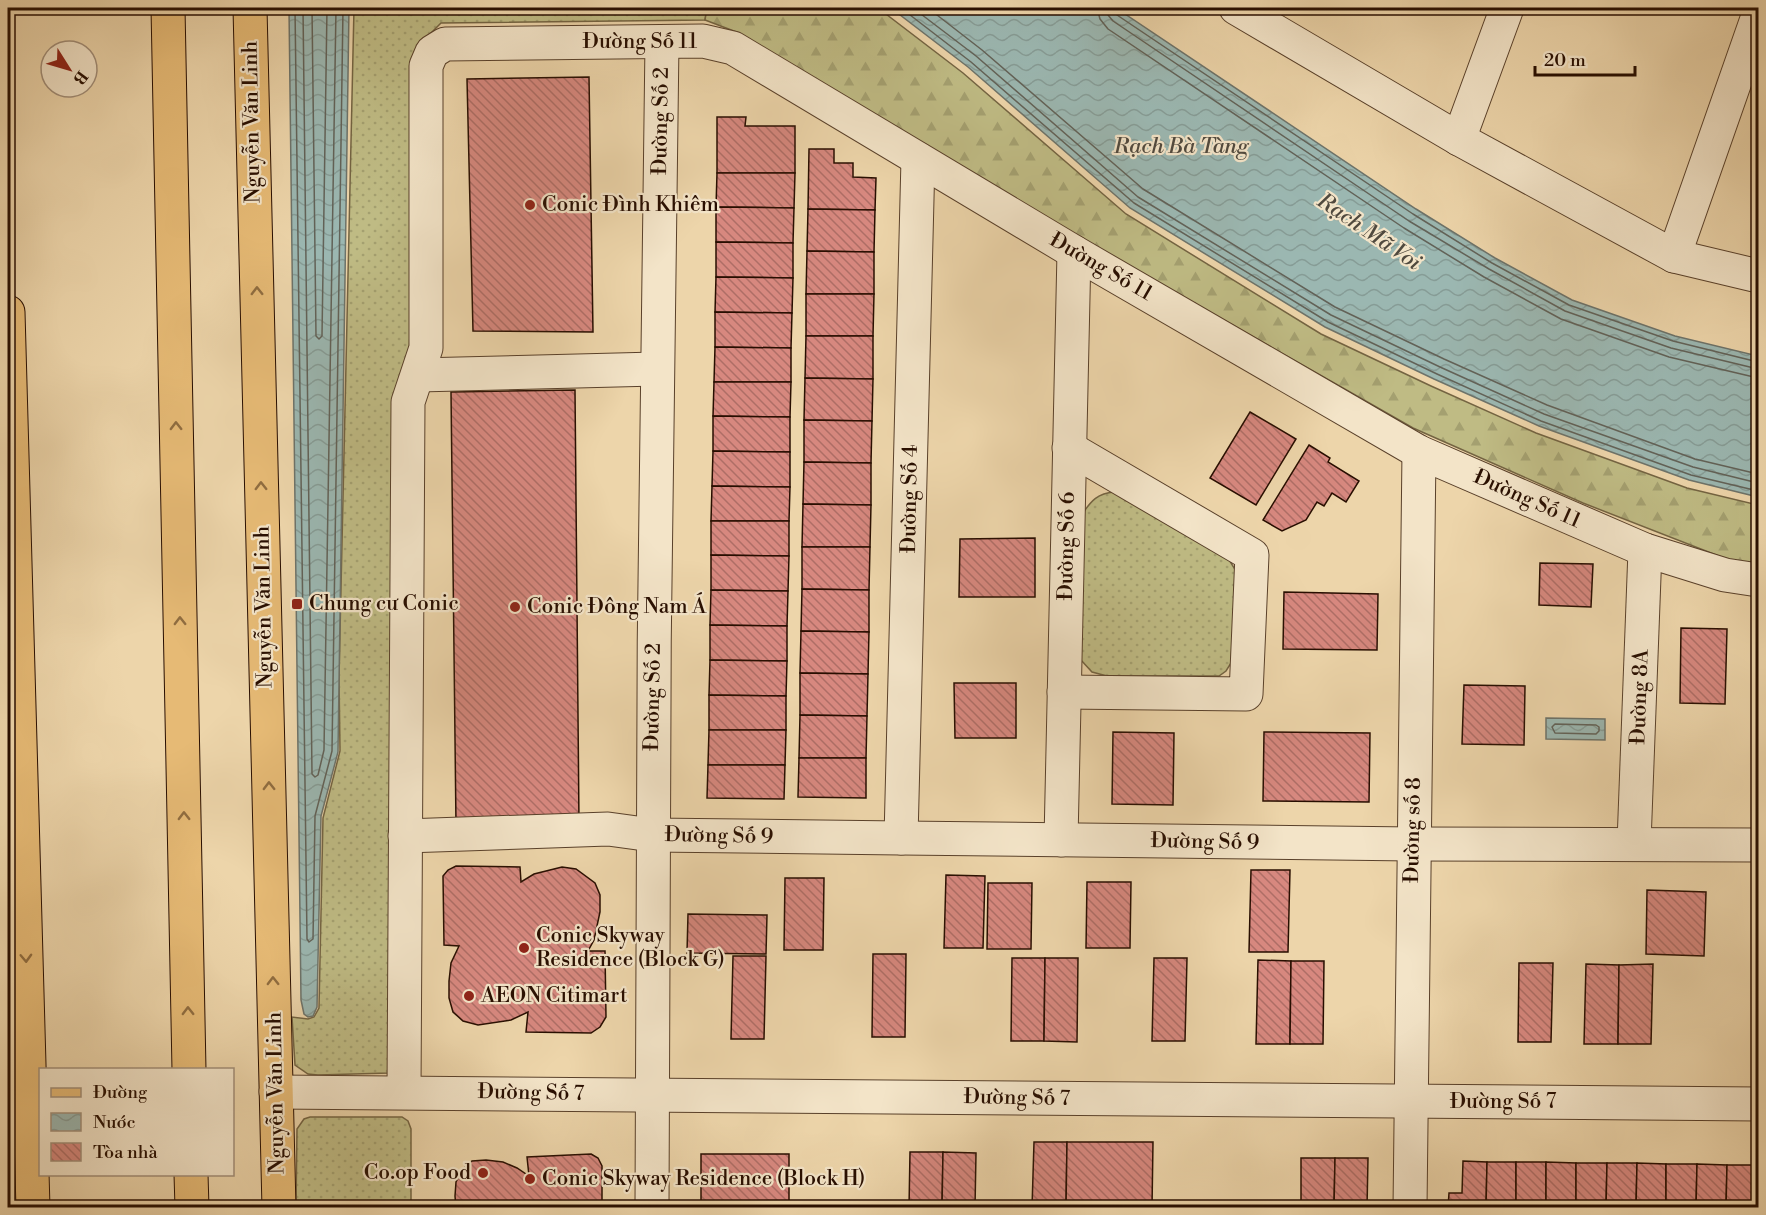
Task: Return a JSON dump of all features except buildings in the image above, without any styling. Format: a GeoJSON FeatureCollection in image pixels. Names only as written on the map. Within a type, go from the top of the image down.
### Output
{"type":"FeatureCollection","features":[{"type":"Feature","properties":{"kind":"main road"},"geometry":{"type":"LineString","coordinates":[[168,8],[189,1068]]}},
{"type":"Feature","properties":{"kind":"main road","name":"Nguyễn Văn Linh"},"geometry":{"type":"LineString","coordinates":[[250,8],[279,1208]]}},
{"type":"Feature","properties":{"kind":"main road"},"geometry":{"type":"LineString","coordinates":[[8,312],[19,1105],[33,1208]]}},
{"type":"Feature","properties":{"kind":"main road"},"geometry":{"type":"LineString","coordinates":[[191,1176],[192,1208]]}},
{"type":"Feature","properties":{"kind":"street"},"geometry":{"type":"LineString","coordinates":[[1236,8],[1459,139],[1674,256],[1758,276]]}},
{"type":"Feature","properties":{"kind":"street"},"geometry":{"type":"LineString","coordinates":[[1459,139],[1507,8]]}},
{"type":"Feature","properties":{"kind":"street"},"geometry":{"type":"LineString","coordinates":[[1674,256],[1758,16]]}},
{"type":"Feature","properties":{"kind":"street","name":"Đường Số 11"},"geometry":{"type":"LineString","coordinates":[[418,375],[426,348],[426,66],[432,52],[445,44],[703,41],[733,48],[1074,252],[1419,452],[1645,550],[1725,575],[1758,580]]}},
{"type":"Feature","properties":{"kind":"street","name":"Đường Số 2"},"geometry":{"type":"LineString","coordinates":[[652,1208],[652,835],[656,369],[662,42]]}},
{"type":"Feature","properties":{"kind":"street","name":"Đường Số 4"},"geometry":{"type":"LineString","coordinates":[[901,838],[918,159]]}},
{"type":"Feature","properties":{"kind":"street","name":"Đường Số 6"},"geometry":{"type":"LineString","coordinates":[[1061,840],[1074,252]]}},
{"type":"Feature","properties":{"kind":"street"},"geometry":{"type":"LineString","coordinates":[[404,1092],[408,402],[418,375],[656,369]]}},
{"type":"Feature","properties":{"kind":"street"},"geometry":{"type":"LineString","coordinates":[[1064,692],[1246,694],[1252,555],[1069,448]]}},
{"type":"Feature","properties":{"kind":"street","name":"Đường số 8"},"geometry":{"type":"LineString","coordinates":[[1410,1208],[1419,452]]}},
{"type":"Feature","properties":{"kind":"street","name":"Đường 8A"},"geometry":{"type":"LineString","coordinates":[[1634,843],[1645,550]]}},
{"type":"Feature","properties":{"kind":"street","name":"Đường Số 9"},"geometry":{"type":"LineString","coordinates":[[405,836],[608,829],[652,835],[1413,844],[1758,845]]}},
{"type":"Feature","properties":{"kind":"street","name":"Đường Số 7"},"geometry":{"type":"LineString","coordinates":[[276,1092],[1758,1104]]}},
{"type":"Feature","properties":{"kind":"green space"},"geometry":{"type":"Polygon","coordinates":[[[354,8],[707,8],[705,20],[441,23],[418,46],[389,1073],[318,1075],[308,1074],[295,1065],[292,1017],[308,1019],[314,1017],[319,1008],[323,818],[340,751],[339,677],[354,8]]]}},
{"type":"Feature","properties":{"kind":"green space"},"geometry":{"type":"Polygon","coordinates":[[[707,8],[878,8],[963,73],[1126,214],[1321,334],[1536,433],[1687,488],[1758,505],[1758,565],[1729,560],[1583,503],[1413,428],[1082,239],[739,33],[705,20],[707,8]]]}},
{"type":"Feature","properties":{"kind":"green space"},"geometry":{"type":"Polygon","coordinates":[[[1114,492],[1228,558],[1236,571],[1231,663],[1219,676],[1107,676],[1092,672],[1080,659],[1083,513],[1096,498],[1114,492]]]}},
{"type":"Feature","properties":{"kind":"green space"},"geometry":{"type":"Polygon","coordinates":[[[310,1117],[402,1117],[408,1121],[411,1129],[411,1207],[296,1207],[297,1129],[304,1119],[310,1117]]]}},
{"type":"Feature","properties":{"kind":"water"},"geometry":{"type":"Polygon","coordinates":[[[289,8],[349,8],[338,752],[321,816],[317,1007],[313,1016],[308,1017],[304,1014],[301,1000],[289,8]]]}},
{"type":"Feature","properties":{"kind":"water","name":"Rạch Bà Tàng"},"geometry":{"type":"Polygon","coordinates":[[[891,8],[1116,8],[1416,209],[1495,258],[1572,300],[1675,336],[1758,356],[1758,497],[1689,480],[1539,426],[1325,327],[1130,208],[968,67],[891,8]]]}},
{"type":"Feature","properties":{"kind":"water"},"geometry":{"type":"Polygon","coordinates":[[[1546,718],[1605,719],[1605,740],[1546,739],[1546,718]]]}},
{"type":"Feature","properties":{"kind":"place","name":"Conic Đình Khiêm"},"geometry":{"type":"Point","coordinates":[530,205]}},
{"type":"Feature","properties":{"kind":"place","name":"Chung cư Conic"},"geometry":{"type":"Point","coordinates":[297,604]}},
{"type":"Feature","properties":{"kind":"place","name":"Conic Đông Nam Á"},"geometry":{"type":"Point","coordinates":[515,607]}},
{"type":"Feature","properties":{"kind":"place","name":"Conic Skyway Residence (Block G)"},"geometry":{"type":"Point","coordinates":[524,948]}},
{"type":"Feature","properties":{"kind":"place","name":"AEON Citimart"},"geometry":{"type":"Point","coordinates":[469,996]}},
{"type":"Feature","properties":{"kind":"place","name":"Co.op Food"},"geometry":{"type":"Point","coordinates":[483,1173]}},
{"type":"Feature","properties":{"kind":"place","name":"Conic Skyway Residence (Block H)"},"geometry":{"type":"Point","coordinates":[530,1179]}},
{"type":"Feature","properties":{"kind":"water label","name":"Rạch Mã Voi"},"geometry":{"type":"Point","coordinates":[1369,232]}}]}
